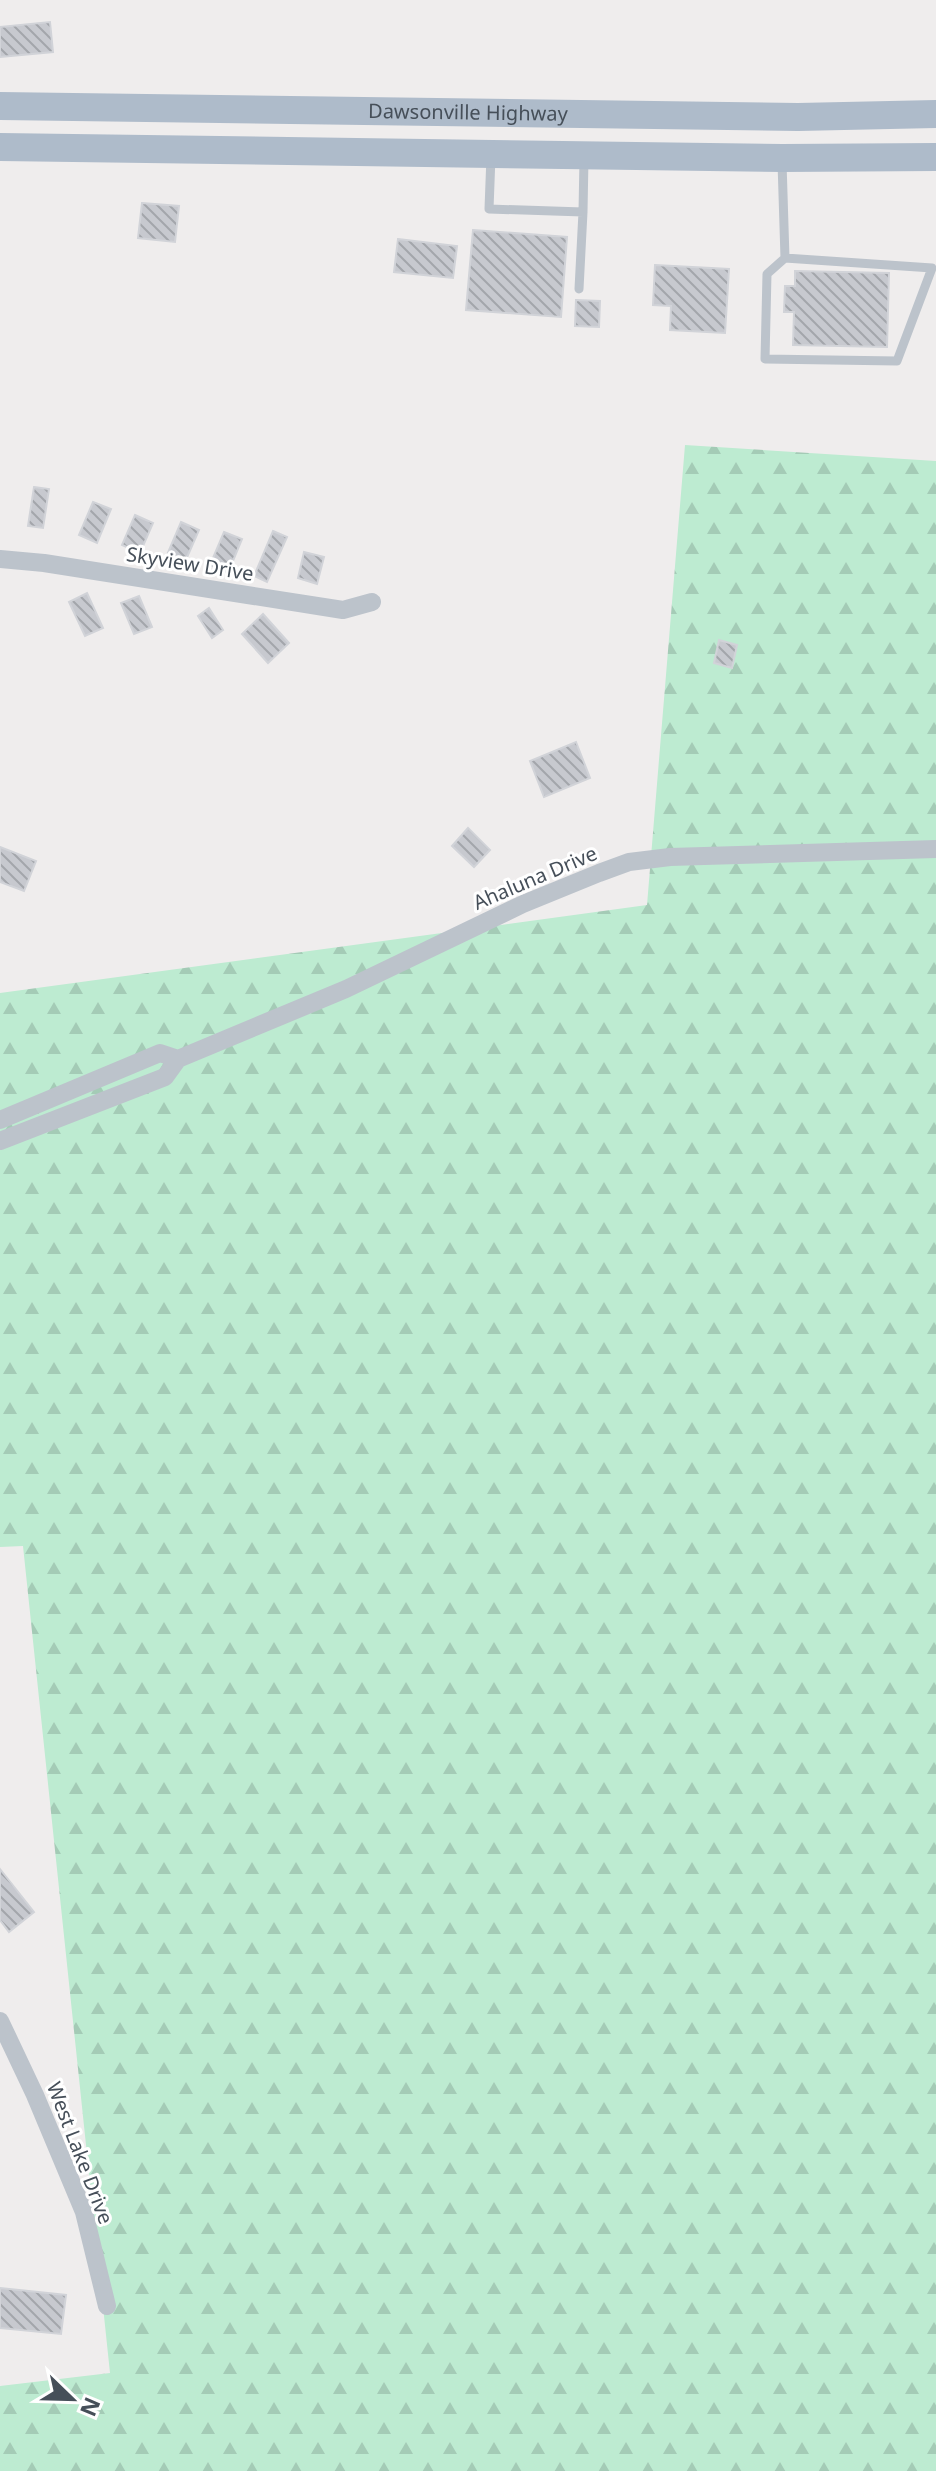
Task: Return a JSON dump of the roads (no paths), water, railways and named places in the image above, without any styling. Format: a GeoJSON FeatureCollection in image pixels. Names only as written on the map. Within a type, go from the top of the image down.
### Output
{"type":"FeatureCollection","features":[{"type":"Feature","properties":{"kind":"main road","name":"Dawsonville Highway"},"geometry":{"type":"LineString","coordinates":[[0,106],[798,117],[936,114]]}},
{"type":"Feature","properties":{"kind":"main road","name":"Dawsonville Highway"},"geometry":{"type":"LineString","coordinates":[[0,147],[782,158],[936,157]]}},
{"type":"Feature","properties":{"kind":"street","name":"Skyview Drive"},"geometry":{"type":"LineString","coordinates":[[0,559],[44,563],[343,610],[372,602]]}},
{"type":"Feature","properties":{"kind":"street","name":"Ahaluna Drive"},"geometry":{"type":"LineString","coordinates":[[0,1141],[165,1077],[178,1059],[346,989],[523,904],[629,862],[670,857],[936,849]]}},
{"type":"Feature","properties":{"kind":"street","name":"Ahaluna Drive"},"geometry":{"type":"LineString","coordinates":[[0,1120],[160,1053],[178,1059]]}},
{"type":"Feature","properties":{"kind":"street","name":"West Lake Drive"},"geometry":{"type":"LineString","coordinates":[[0,2021],[84,2212],[107,2306]]}},
{"type":"Feature","properties":{"kind":"lane"},"geometry":{"type":"LineString","coordinates":[[491,153],[489,209],[583,212]]}},
{"type":"Feature","properties":{"kind":"lane"},"geometry":{"type":"LineString","coordinates":[[579,289],[584,154]]}},
{"type":"Feature","properties":{"kind":"lane"},"geometry":{"type":"LineString","coordinates":[[782,158],[785,258]]}},
{"type":"Feature","properties":{"kind":"lane"},"geometry":{"type":"LineString","coordinates":[[785,258],[932,268],[897,361],[765,359],[767,274],[785,258]]}}]}
